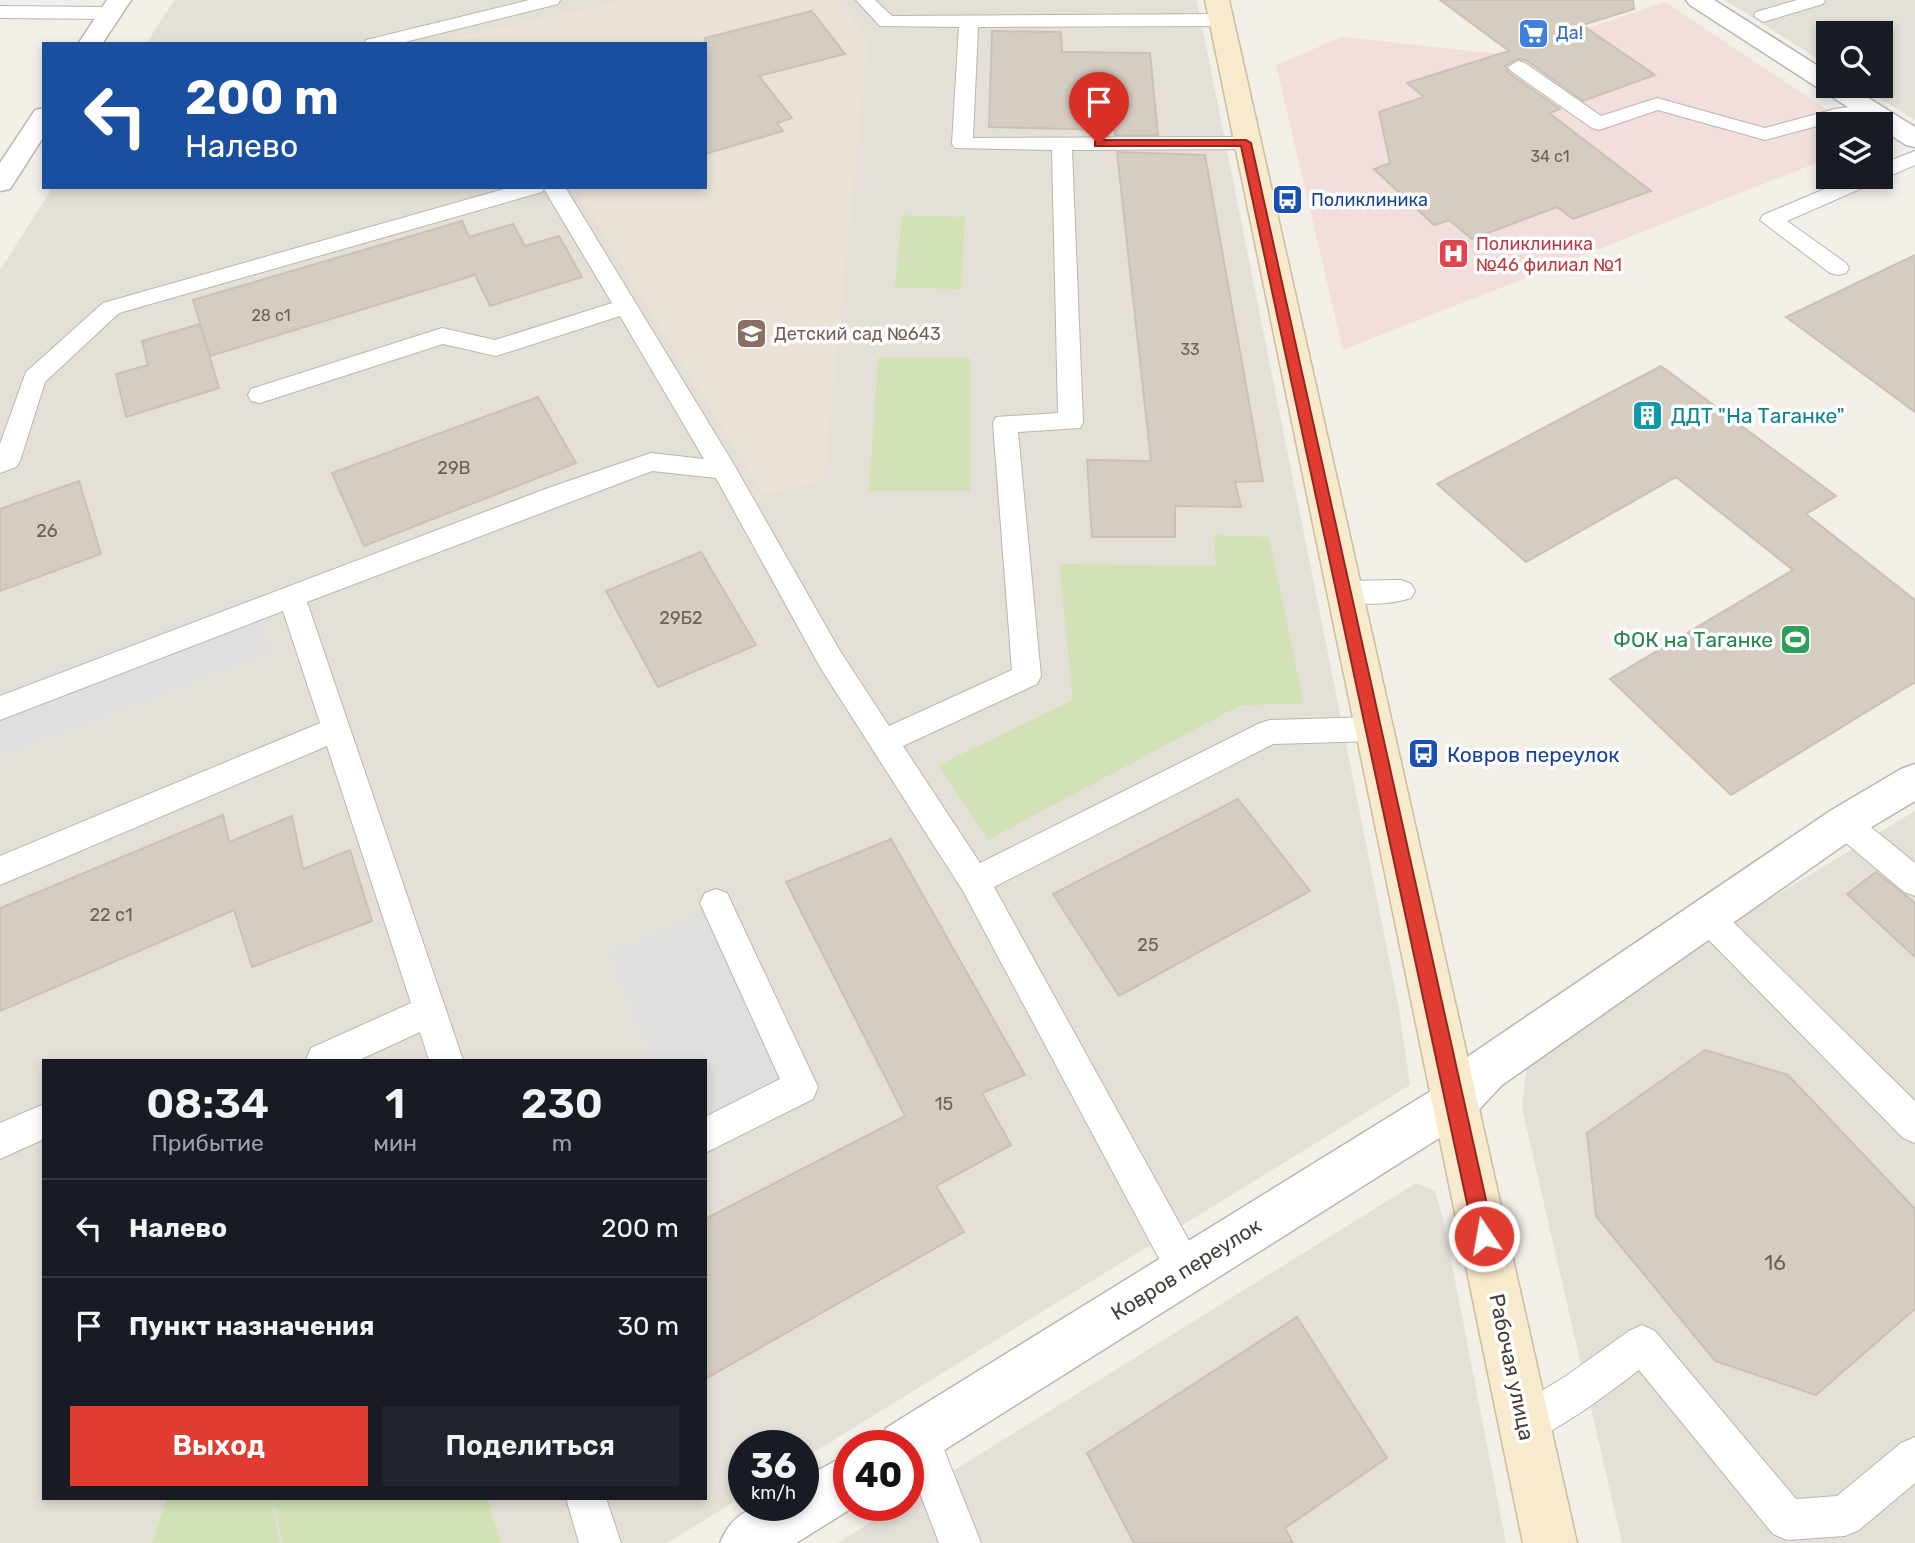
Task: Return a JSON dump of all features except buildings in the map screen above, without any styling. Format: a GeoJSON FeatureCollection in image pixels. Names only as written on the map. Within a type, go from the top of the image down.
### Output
{"type":"FeatureCollection","features":[{"type":"Feature","properties":{"kind":"street"},"geometry":{"type":"LineString","coordinates":[[1698,0],[1816,76]]}},
{"type":"Feature","properties":{"kind":"street"},"geometry":{"type":"LineString","coordinates":[[91,42],[114,7]]}},
{"type":"Feature","properties":{"kind":"street","name":"Рабочая улица"},"geometry":{"type":"LineString","coordinates":[[1219,10],[1550,1543]]}},
{"type":"Feature","properties":{"kind":"street"},"geometry":{"type":"LineString","coordinates":[[1851,98],[1915,139]]}},
{"type":"Feature","properties":{"kind":"street"},"geometry":{"type":"LineString","coordinates":[[0,183],[42,119]]}},
{"type":"Feature","properties":{"kind":"street","name":"Ковров переулок"},"geometry":{"type":"LineString","coordinates":[[924,1433],[1455,1102],[1486,1070],[1844,823],[1915,781]]}},
{"type":"Feature","properties":{"kind":"street"},"geometry":{"type":"LineString","coordinates":[[747,1543],[833,1490]]}},
{"type":"Feature","properties":{"kind":"lane"},"geometry":{"type":"LineString","coordinates":[[381,42],[551,0]]}},
{"type":"Feature","properties":{"kind":"lane"},"geometry":{"type":"LineString","coordinates":[[865,0],[887,22],[1058,21],[1219,10]]}},
{"type":"Feature","properties":{"kind":"lane"},"geometry":{"type":"LineString","coordinates":[[1056,0],[1058,21]]}},
{"type":"Feature","properties":{"kind":"lane"},"geometry":{"type":"LineString","coordinates":[[1763,16],[1816,0]]}},
{"type":"Feature","properties":{"kind":"lane"},"geometry":{"type":"LineString","coordinates":[[0,12],[114,7]]}},
{"type":"Feature","properties":{"kind":"lane"},"geometry":{"type":"LineString","coordinates":[[969,21],[962,144],[1246,143]]}},
{"type":"Feature","properties":{"kind":"lane"},"geometry":{"type":"LineString","coordinates":[[1518,67],[1599,124],[1657,104],[1765,134],[1835,115],[1870,110]]}},
{"type":"Feature","properties":{"kind":"lane"},"geometry":{"type":"LineString","coordinates":[[883,742],[1027,676],[1005,423],[1071,422],[1062,144]]}},
{"type":"Feature","properties":{"kind":"lane"},"geometry":{"type":"LineString","coordinates":[[1893,167],[1915,157]]}},
{"type":"Feature","properties":{"kind":"lane"},"geometry":{"type":"LineString","coordinates":[[0,464],[7,461],[34,378],[111,308],[528,189]]}},
{"type":"Feature","properties":{"kind":"lane"},"geometry":{"type":"LineString","coordinates":[[555,189],[724,470],[830,659],[974,881],[1185,1270]]}},
{"type":"Feature","properties":{"kind":"lane"},"geometry":{"type":"LineString","coordinates":[[1838,268],[1771,220],[1842,189]]}},
{"type":"Feature","properties":{"kind":"lane"},"geometry":{"type":"LineString","coordinates":[[260,395],[442,335],[496,348],[626,306]]}},
{"type":"Feature","properties":{"kind":"lane"},"geometry":{"type":"LineString","coordinates":[[0,708],[557,495],[651,462],[724,470]]}},
{"type":"Feature","properties":{"kind":"lane"},"geometry":{"type":"LineString","coordinates":[[1345,592],[1401,591]]}},
{"type":"Feature","properties":{"kind":"lane"},"geometry":{"type":"LineString","coordinates":[[292,596],[446,1059]]}},
{"type":"Feature","properties":{"kind":"lane"},"geometry":{"type":"LineString","coordinates":[[0,871],[337,729]]}},
{"type":"Feature","properties":{"kind":"lane"},"geometry":{"type":"LineString","coordinates":[[974,881],[1270,732],[1375,729]]}},
{"type":"Feature","properties":{"kind":"lane"},"geometry":{"type":"LineString","coordinates":[[1844,823],[1915,882]]}},
{"type":"Feature","properties":{"kind":"lane"},"geometry":{"type":"LineString","coordinates":[[707,1135],[801,1087],[716,903]]}},
{"type":"Feature","properties":{"kind":"lane"},"geometry":{"type":"LineString","coordinates":[[1707,917],[1915,1126]]}},
{"type":"Feature","properties":{"kind":"lane"},"geometry":{"type":"LineString","coordinates":[[325,1059],[430,1011]]}},
{"type":"Feature","properties":{"kind":"lane"},"geometry":{"type":"LineString","coordinates":[[0,1141],[42,1122]]}},
{"type":"Feature","properties":{"kind":"lane"},"geometry":{"type":"LineString","coordinates":[[1524,1424],[1580,1390],[1642,1343],[1787,1520],[1845,1516],[1915,1457]]}},
{"type":"Feature","properties":{"kind":"lane"},"geometry":{"type":"LineString","coordinates":[[924,1465],[960,1543]]}},
{"type":"Feature","properties":{"kind":"lane"},"geometry":{"type":"LineString","coordinates":[[587,1500],[600,1543]]}},
{"type":"Feature","properties":{"kind":"shaded area"},"geometry":{"type":"Polygon","coordinates":[[[174,0],[1197,0],[1399,1009],[1410,1085],[850,1430],[833,1430],[833,1441],[819,1449],[819,1430],[728,1430],[728,1506],[667,1543],[0,1543],[0,270],[52,189],[707,189],[707,42],[147,42],[174,0]]]}},
{"type":"Feature","properties":{"kind":"shaded area","name":"Детский сад №643"},"geometry":{"type":"Polygon","coordinates":[[[625,0],[837,0],[868,40],[824,480],[764,495],[575,189],[707,189],[707,42],[434,42],[625,0]]]}},
{"type":"Feature","properties":{"kind":"shaded area"},"geometry":{"type":"Polygon","coordinates":[[[1725,0],[1915,0],[1915,120],[1879,98],[1893,98],[1893,21],[1816,21],[1816,58],[1725,0]]]}},
{"type":"Feature","properties":{"kind":"shaded area","name":"Поликлиника №46 филиал №1"},"geometry":{"type":"Polygon","coordinates":[[[1665,2],[1830,112],[1816,112],[1816,163],[1343,350],[1276,65],[1342,37],[1508,55],[1665,2]]]}},
{"type":"Feature","properties":{"kind":"shaded area"},"geometry":{"type":"Polygon","coordinates":[[[252,595],[272,653],[0,758],[0,689],[252,595]]]}},
{"type":"Feature","properties":{"kind":"shaded area"},"geometry":{"type":"Polygon","coordinates":[[[1915,811],[1915,1543],[1622,1543],[1522,1108],[1529,1045],[1915,811]]]}},
{"type":"Feature","properties":{"kind":"shaded area"},"geometry":{"type":"Polygon","coordinates":[[[716,903],[801,1087],[707,1135],[707,1059],[650,1059],[607,953],[716,903]]]}},
{"type":"Feature","properties":{"kind":"shaded area"},"geometry":{"type":"Polygon","coordinates":[[[1416,1183],[1435,1191],[1443,1218],[1506,1543],[838,1543],[873,1521],[924,1521],[924,1489],[1416,1183]]]}},
{"type":"Feature","properties":{"kind":"green space"},"geometry":{"type":"Polygon","coordinates":[[[902,215],[965,217],[961,289],[895,288],[902,215]]]}},
{"type":"Feature","properties":{"kind":"green space"},"geometry":{"type":"Polygon","coordinates":[[[878,358],[970,358],[970,491],[869,491],[878,358]]]}},
{"type":"Feature","properties":{"kind":"green space"},"geometry":{"type":"Polygon","coordinates":[[[1214,535],[1269,537],[1304,704],[1241,705],[988,840],[939,765],[1073,700],[1059,564],[1216,566],[1214,535]]]}},
{"type":"Feature","properties":{"kind":"green space"},"geometry":{"type":"Polygon","coordinates":[[[166,1500],[271,1500],[280,1543],[152,1543],[166,1500]]]}},
{"type":"Feature","properties":{"kind":"green space"},"geometry":{"type":"Polygon","coordinates":[[[272,1500],[488,1500],[501,1543],[283,1543],[272,1500]]]}},
{"type":"Feature","properties":{"kind":"place","name":"Да!"},"geometry":{"type":"Point","coordinates":[1533,33]}},
{"type":"Feature","properties":{"kind":"place","name":"Поликлиника"},"geometry":{"type":"Point","coordinates":[1288,200]}},
{"type":"Feature","properties":{"kind":"place","name":"Поликлиника №46 филиал №1"},"geometry":{"type":"Point","coordinates":[1453,254]}},
{"type":"Feature","properties":{"kind":"place","name":"Детский сад №643"},"geometry":{"type":"Point","coordinates":[751,334]}},
{"type":"Feature","properties":{"kind":"place","name":"ДДТ \"На Таганке\""},"geometry":{"type":"Point","coordinates":[1648,415]}},
{"type":"Feature","properties":{"kind":"place","name":"ФОК на Таганке"},"geometry":{"type":"Point","coordinates":[1796,639]}},
{"type":"Feature","properties":{"kind":"place","name":"Ковров переулок"},"geometry":{"type":"Point","coordinates":[1424,754]}},
{"type":"Feature","properties":{"kind":"route"},"geometry":{"type":"LineString","coordinates":[[1099,144],[1246,143],[1484,1236]]}}]}
